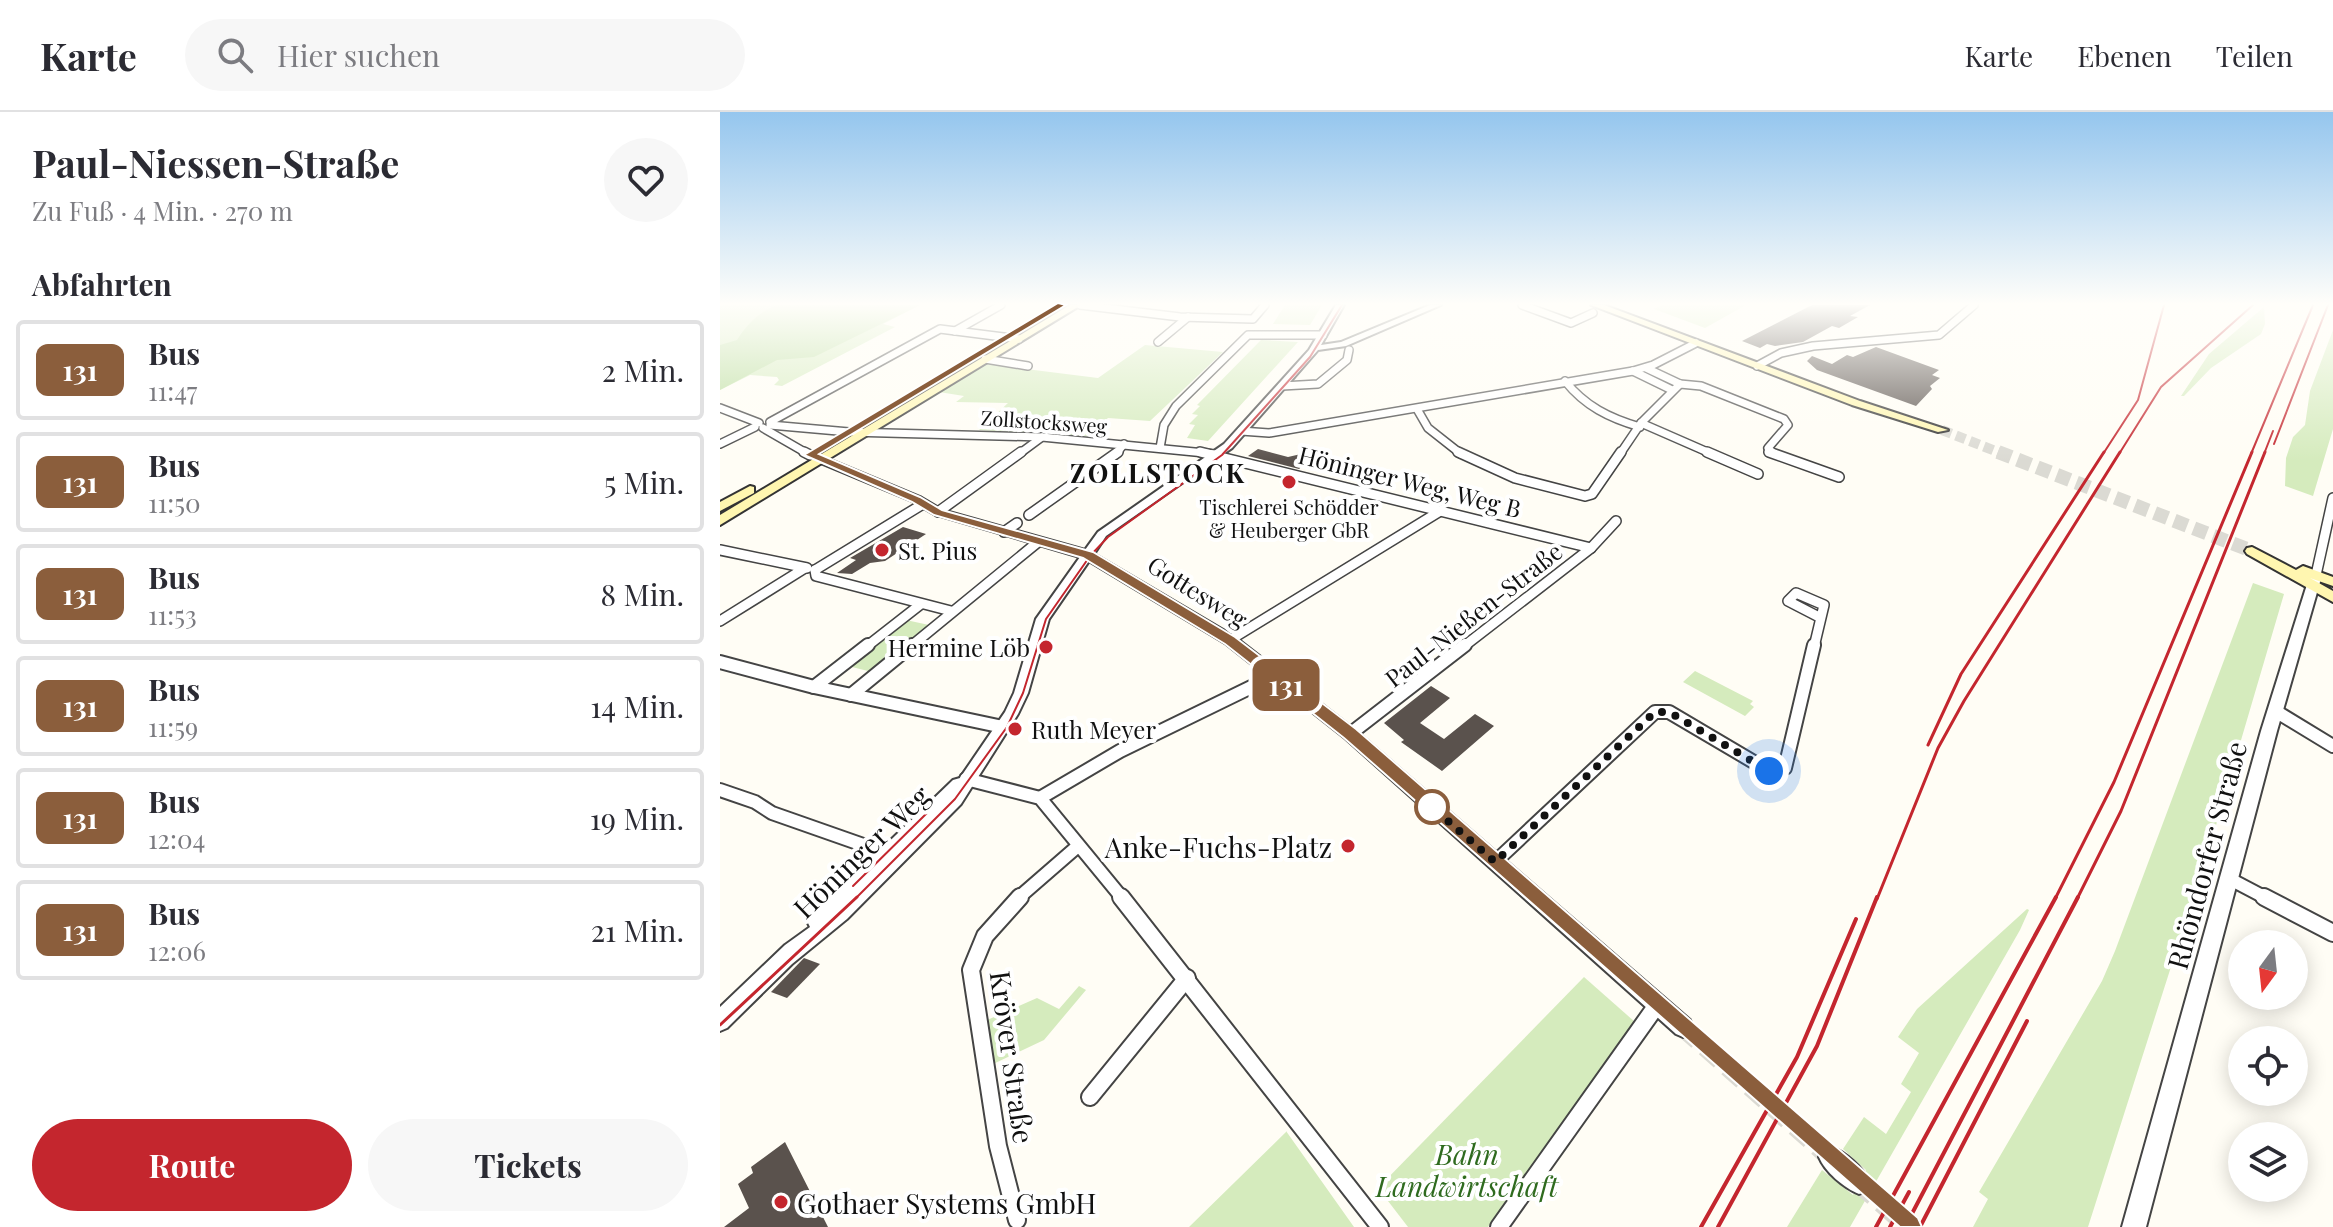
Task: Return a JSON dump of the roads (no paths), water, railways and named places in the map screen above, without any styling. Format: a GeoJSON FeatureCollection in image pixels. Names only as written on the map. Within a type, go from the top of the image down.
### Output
{"type":"FeatureCollection","features":[{"type":"Feature","properties":{"kind":"main road"},"geometry":{"type":"LineString","coordinates":[[720,521],[849,432],[980,357]]}},
{"type":"Feature","properties":{"kind":"main road"},"geometry":{"type":"LineString","coordinates":[[720,507],[867,432],[988,357]]}},
{"type":"Feature","properties":{"kind":"main road"},"geometry":{"type":"LineString","coordinates":[[1733,357],[1942,430]]}},
{"type":"Feature","properties":{"kind":"main road"},"geometry":{"type":"LineString","coordinates":[[2315,580],[2333,582]]}},
{"type":"Feature","properties":{"kind":"main road"},"geometry":{"type":"LineString","coordinates":[[2315,580],[2333,597]]}},
{"type":"Feature","properties":{"kind":"street"},"geometry":{"type":"LineString","coordinates":[[720,444],[763,425],[888,357]]}},
{"type":"Feature","properties":{"kind":"street"},"geometry":{"type":"LineString","coordinates":[[1160,448],[1164,425],[1176,406],[1226,357]]}},
{"type":"Feature","properties":{"kind":"street","name":"Höninger Weg"},"geometry":{"type":"LineString","coordinates":[[1088,555],[1119,528],[1212,464],[1307,357]]}},
{"type":"Feature","properties":{"kind":"street"},"geometry":{"type":"LineString","coordinates":[[1282,386],[1318,384],[1348,357]]}},
{"type":"Feature","properties":{"kind":"street"},"geometry":{"type":"LineString","coordinates":[[1241,431],[1269,433],[1417,409],[1633,371],[1668,357]]}},
{"type":"Feature","properties":{"kind":"street"},"geometry":{"type":"LineString","coordinates":[[1762,368],[1784,357]]}},
{"type":"Feature","properties":{"kind":"street"},"geometry":{"type":"LineString","coordinates":[[985,359],[1028,366]]}},
{"type":"Feature","properties":{"kind":"street"},"geometry":{"type":"LineString","coordinates":[[1646,368],[1680,384],[1701,386],[1784,419],[1787,430],[1768,448],[1769,452],[1839,477]]}},
{"type":"Feature","properties":{"kind":"street"},"geometry":{"type":"LineString","coordinates":[[1633,371],[1672,390]]}},
{"type":"Feature","properties":{"kind":"street"},"geometry":{"type":"LineString","coordinates":[[1565,381],[1576,396],[1600,413],[1640,425],[1758,474]]}},
{"type":"Feature","properties":{"kind":"street"},"geometry":{"type":"LineString","coordinates":[[1417,409],[1429,429],[1468,457],[1540,487],[1589,495],[1640,425],[1680,384]]}},
{"type":"Feature","properties":{"kind":"street"},"geometry":{"type":"LineString","coordinates":[[720,408],[763,425],[768,433],[815,457]]}},
{"type":"Feature","properties":{"kind":"street","name":"Zollstocksweg"},"geometry":{"type":"LineString","coordinates":[[763,425],[849,432],[1042,437],[1219,454]]}},
{"type":"Feature","properties":{"kind":"street"},"geometry":{"type":"LineString","coordinates":[[938,512],[1042,437]]}},
{"type":"Feature","properties":{"kind":"street"},"geometry":{"type":"LineString","coordinates":[[1029,515],[1116,454],[1124,444]]}},
{"type":"Feature","properties":{"kind":"street","name":"Höninger Weg"},"geometry":{"type":"LineString","coordinates":[[787,957],[841,913],[955,799],[1003,727],[1021,693],[1043,619],[1102,534],[1219,454]]}},
{"type":"Feature","properties":{"kind":"street","name":"Höninger Weg, Weg B"},"geometry":{"type":"LineString","coordinates":[[1219,454],[1591,548]]}},
{"type":"Feature","properties":{"kind":"street","name":"Gottesweg"},"geometry":{"type":"LineString","coordinates":[[815,457],[938,512],[1088,555],[1230,640],[1350,734],[1683,1027]]}},
{"type":"Feature","properties":{"kind":"street","name":"Rhöndorfer Straße"},"geometry":{"type":"LineString","coordinates":[[2134,1227],[2228,878],[2315,580],[2333,498]]}},
{"type":"Feature","properties":{"kind":"street"},"geometry":{"type":"LineString","coordinates":[[720,621],[923,504]]}},
{"type":"Feature","properties":{"kind":"street"},"geometry":{"type":"LineString","coordinates":[[1230,640],[1442,510]]}},
{"type":"Feature","properties":{"kind":"street","name":"Paul-Nießen-Straße"},"geometry":{"type":"LineString","coordinates":[[1350,734],[1591,548],[1616,521]]}},
{"type":"Feature","properties":{"kind":"street"},"geometry":{"type":"LineString","coordinates":[[1004,532],[1017,523]]}},
{"type":"Feature","properties":{"kind":"street"},"geometry":{"type":"LineString","coordinates":[[1059,548],[1102,534]]}},
{"type":"Feature","properties":{"kind":"street"},"geometry":{"type":"LineString","coordinates":[[851,695],[1038,542]]}},
{"type":"Feature","properties":{"kind":"street"},"geometry":{"type":"LineString","coordinates":[[722,552],[810,569],[816,576],[951,611]]}},
{"type":"Feature","properties":{"kind":"street"},"geometry":{"type":"LineString","coordinates":[[814,687],[921,604]]}},
{"type":"Feature","properties":{"kind":"street"},"geometry":{"type":"LineString","coordinates":[[1495,862],[1655,712],[1669,712],[1769,771],[1785,768],[1819,617]]}},
{"type":"Feature","properties":{"kind":"street"},"geometry":{"type":"LineString","coordinates":[[720,662],[814,687],[1003,727]]}},
{"type":"Feature","properties":{"kind":"street"},"geometry":{"type":"LineString","coordinates":[[1040,798],[1120,751],[1274,676]]}},
{"type":"Feature","properties":{"kind":"street"},"geometry":{"type":"LineString","coordinates":[[2277,712],[2333,746]]}},
{"type":"Feature","properties":{"kind":"street"},"geometry":{"type":"LineString","coordinates":[[966,779],[1040,798],[1187,978],[1380,1227]]}},
{"type":"Feature","properties":{"kind":"street","name":"Höninger Weg"},"geometry":{"type":"LineString","coordinates":[[720,1021],[787,957],[886,853],[966,779]]}},
{"type":"Feature","properties":{"kind":"street"},"geometry":{"type":"LineString","coordinates":[[720,790],[755,802],[772,813],[886,853]]}},
{"type":"Feature","properties":{"kind":"street","name":"Kröver Straße"},"geometry":{"type":"LineString","coordinates":[[1017,1220],[998,1146],[971,970],[973,957],[997,922],[1078,846]]}},
{"type":"Feature","properties":{"kind":"street"},"geometry":{"type":"LineString","coordinates":[[2228,878],[2333,933]]}},
{"type":"Feature","properties":{"kind":"street"},"geometry":{"type":"LineString","coordinates":[[1090,1097],[1187,978]]}},
{"type":"Feature","properties":{"kind":"street"},"geometry":{"type":"LineString","coordinates":[[1499,1227],[1657,1005]]}},
{"type":"Feature","properties":{"kind":"street"},"geometry":{"type":"LineString","coordinates":[[1830,1157],[1859,1183]]}},
{"type":"Feature","properties":{"kind":"tunnel"},"geometry":{"type":"LineString","coordinates":[[1942,430],[2003,454]]}},
{"type":"Feature","properties":{"kind":"tunnel"},"geometry":{"type":"LineString","coordinates":[[1998,452],[2252,551]]}},
{"type":"Feature","properties":{"kind":"tunnel"},"geometry":{"type":"LineString","coordinates":[[1683,1027],[1830,1157]]}},
{"type":"Feature","properties":{"kind":"tunnel"},"geometry":{"type":"LineString","coordinates":[[1859,1183],[1909,1227]]}},
{"type":"Feature","properties":{"kind":"tram line"},"geometry":{"type":"LineString","coordinates":[[857,897],[955,799],[1007,727],[1023,693],[1046,619],[1090,556],[1108,537],[1222,455],[1310,357]]}},
{"type":"Feature","properties":{"kind":"tram line"},"geometry":{"type":"LineString","coordinates":[[853,886],[927,813]]}},
{"type":"Feature","properties":{"kind":"tram line"},"geometry":{"type":"LineString","coordinates":[[720,1025],[857,897]]}},
{"type":"Feature","properties":{"kind":"railway"},"geometry":{"type":"LineString","coordinates":[[2103,454],[2138,400],[2150,357]]}},
{"type":"Feature","properties":{"kind":"railway"},"geometry":{"type":"LineString","coordinates":[[2119,454],[2161,387],[2195,357]]}},
{"type":"Feature","properties":{"kind":"railway"},"geometry":{"type":"LineString","coordinates":[[2251,454],[2291,357]]}},
{"type":"Feature","properties":{"kind":"railway"},"geometry":{"type":"LineString","coordinates":[[2274,444],[2308,357]]}},
{"type":"Feature","properties":{"kind":"railway"},"geometry":{"type":"LineString","coordinates":[[2264,454],[2273,431]]}},
{"type":"Feature","properties":{"kind":"railway"},"geometry":{"type":"LineString","coordinates":[[1928,745],[1961,674],[2104,452]]}},
{"type":"Feature","properties":{"kind":"railway"},"geometry":{"type":"LineString","coordinates":[[1877,899],[1938,748],[1964,701],[2120,452]]}},
{"type":"Feature","properties":{"kind":"railway"},"geometry":{"type":"LineString","coordinates":[[2055,899],[2114,782],[2252,452]]}},
{"type":"Feature","properties":{"kind":"railway"},"geometry":{"type":"LineString","coordinates":[[2078,897],[2121,811],[2265,452]]}},
{"type":"Feature","properties":{"kind":"railway"},"geometry":{"type":"LineString","coordinates":[[1718,1227],[1817,1046],[1877,897]]}},
{"type":"Feature","properties":{"kind":"railway"},"geometry":{"type":"LineString","coordinates":[[1876,1227],[2056,897]]}},
{"type":"Feature","properties":{"kind":"railway"},"geometry":{"type":"LineString","coordinates":[[1905,1227],[2078,897]]}},
{"type":"Feature","properties":{"kind":"railway"},"geometry":{"type":"LineString","coordinates":[[1701,1227],[1797,1057],[1856,919]]}},
{"type":"Feature","properties":{"kind":"railway"},"geometry":{"type":"LineString","coordinates":[[1920,1227],[2027,1021]]}},
{"type":"Feature","properties":{"kind":"railway"},"geometry":{"type":"LineString","coordinates":[[1890,1227],[1909,1192]]}},
{"type":"Feature","properties":{"kind":"place","name":"Tischlerei Schödder & Heuberger GbR"},"geometry":{"type":"Point","coordinates":[1289,482]}},
{"type":"Feature","properties":{"kind":"place","name":"St. Pius"},"geometry":{"type":"Point","coordinates":[882,550]}},
{"type":"Feature","properties":{"kind":"place","name":"Hermine Löb"},"geometry":{"type":"Point","coordinates":[1046,647]}},
{"type":"Feature","properties":{"kind":"place","name":"Ruth Meyer"},"geometry":{"type":"Point","coordinates":[1015,729]}},
{"type":"Feature","properties":{"kind":"place","name":"Anke-Fuchs-Platz"},"geometry":{"type":"Point","coordinates":[1348,846]}},
{"type":"Feature","properties":{"kind":"place","name":"Gothaer Systems GmbH"},"geometry":{"type":"Point","coordinates":[781,1202]}},
{"type":"Feature","properties":{"kind":"district","name":"ZOLLSTOCK"},"geometry":{"type":"Point","coordinates":[1158,472]}},
{"type":"Feature","properties":{"kind":"park label","name":"Bahn Landwirtschaft"},"geometry":{"type":"Point","coordinates":[1467,1169]}}]}
